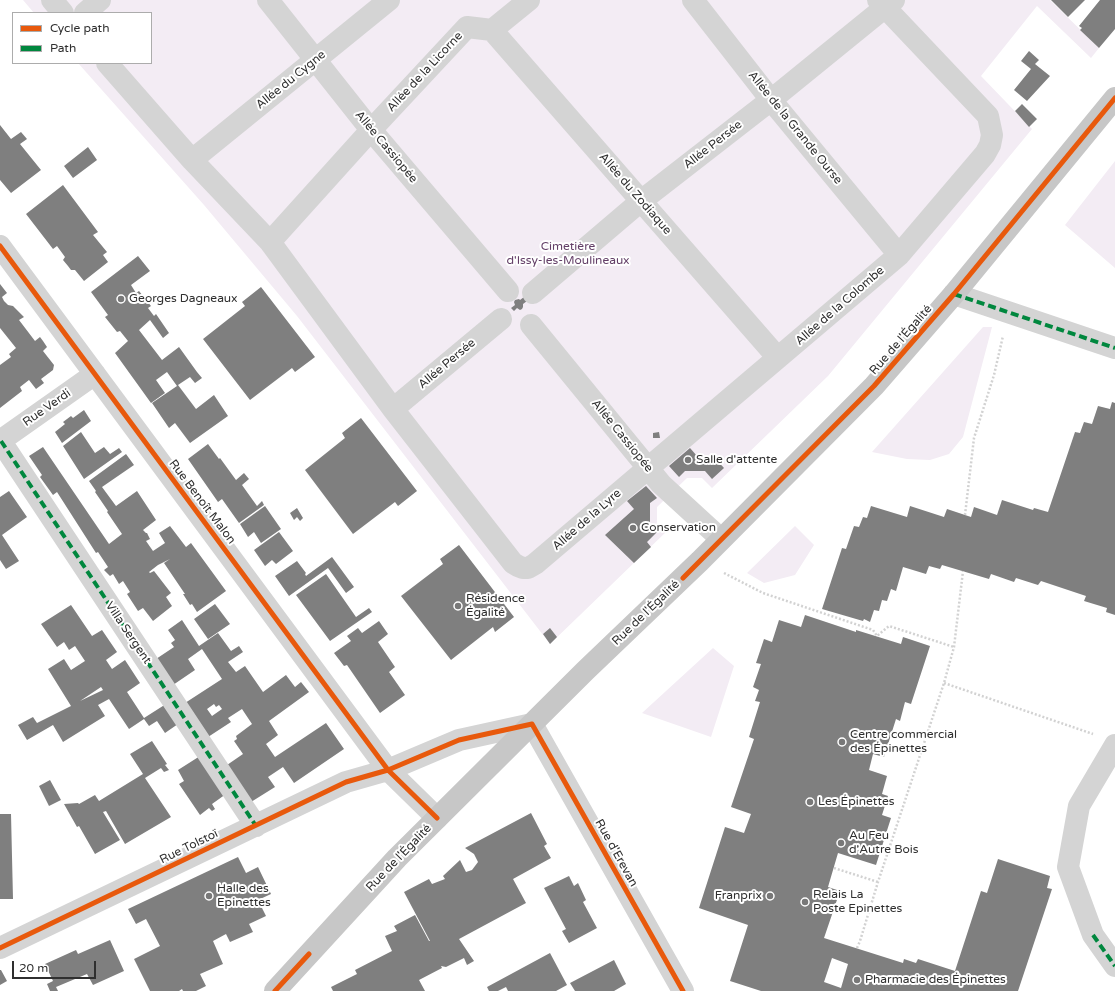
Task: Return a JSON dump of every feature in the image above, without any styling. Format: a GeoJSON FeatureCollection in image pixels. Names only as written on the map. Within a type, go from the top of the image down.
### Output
{"type":"FeatureCollection","features":[{"type":"Feature","properties":{"kind":"main road","name":"Rue de l'Égalité"},"geometry":{"type":"LineString","coordinates":[[275,991],[397,858],[585,671],[700,561],[874,386],[954,294],[1115,98]]}},
{"type":"Feature","properties":{"kind":"street"},"geometry":{"type":"LineString","coordinates":[[52,0],[62,12]]}},
{"type":"Feature","properties":{"kind":"street"},"geometry":{"type":"LineString","coordinates":[[86,12],[100,0]]}},
{"type":"Feature","properties":{"kind":"street","name":"Allée Cassiopée"},"geometry":{"type":"LineString","coordinates":[[268,0],[371,130],[508,291]]}},
{"type":"Feature","properties":{"kind":"street","name":"Allée du Cygne"},"geometry":{"type":"LineString","coordinates":[[192,160],[389,0]]}},
{"type":"Feature","properties":{"kind":"street"},"geometry":{"type":"LineString","coordinates":[[492,30],[529,0]]}},
{"type":"Feature","properties":{"kind":"street","name":"Allée de la Grande Ourse"},"geometry":{"type":"LineString","coordinates":[[693,0],[772,100],[899,255]]}},
{"type":"Feature","properties":{"kind":"street","name":"Allée Persée"},"geometry":{"type":"LineString","coordinates":[[533,292],[641,201],[772,100],[885,2]]}},
{"type":"Feature","properties":{"kind":"street","name":"Allée de la Colombe"},"geometry":{"type":"LineString","coordinates":[[648,467],[899,255],[985,154],[990,145],[992,135],[988,116],[885,2]]}},
{"type":"Feature","properties":{"kind":"street","name":"Allée de la Licorne"},"geometry":{"type":"LineString","coordinates":[[270,242],[467,27],[492,30]]}},
{"type":"Feature","properties":{"kind":"street","name":"Allée du Zodiaque"},"geometry":{"type":"LineString","coordinates":[[492,30],[778,358]]}},
{"type":"Feature","properties":{"kind":"street"},"geometry":{"type":"LineString","coordinates":[[108,64],[192,160],[270,242],[393,408]]}},
{"type":"Feature","properties":{"kind":"street","name":"Rue Benoît Malon"},"geometry":{"type":"LineString","coordinates":[[0,246],[388,770],[437,818]]}},
{"type":"Feature","properties":{"kind":"street"},"geometry":{"type":"LineString","coordinates":[[521,287],[533,292],[539,303],[540,309],[535,321],[531,325],[518,329],[506,324],[501,319],[498,313],[498,307],[503,295],[514,288],[521,287]]}},
{"type":"Feature","properties":{"kind":"street"},"geometry":{"type":"LineString","coordinates":[[954,294],[1115,348]]}},
{"type":"Feature","properties":{"kind":"street","name":"Allée Persée"},"geometry":{"type":"LineString","coordinates":[[393,408],[501,319]]}},
{"type":"Feature","properties":{"kind":"street","name":"Allée Cassiopée"},"geometry":{"type":"LineString","coordinates":[[531,325],[661,484],[721,539]]}},
{"type":"Feature","properties":{"kind":"street","name":"Rue Verdi"},"geometry":{"type":"LineString","coordinates":[[0,441],[95,374]]}},
{"type":"Feature","properties":{"kind":"street","name":"Allée de la Lyre"},"geometry":{"type":"LineString","coordinates":[[393,408],[513,562],[523,568],[528,568],[535,564],[648,467]]}},
{"type":"Feature","properties":{"kind":"street","name":"Villa Sergent"},"geometry":{"type":"LineString","coordinates":[[0,441],[256,826]]}},
{"type":"Feature","properties":{"kind":"street","name":"Rue Tolstoï"},"geometry":{"type":"LineString","coordinates":[[0,948],[346,782],[388,770],[459,740],[532,724]]}},
{"type":"Feature","properties":{"kind":"street","name":"Rue d'Erevan"},"geometry":{"type":"LineString","coordinates":[[532,724],[683,991]]}},
{"type":"Feature","properties":{"kind":"street"},"geometry":{"type":"LineString","coordinates":[[1108,741],[1079,806],[1068,867],[1093,935],[1115,966]]}},
{"type":"Feature","properties":{"kind":"path"},"geometry":{"type":"LineString","coordinates":[[965,515],[974,438],[994,375],[1009,312]]}},
{"type":"Feature","properties":{"kind":"path"},"geometry":{"type":"LineString","coordinates":[[700,561],[763,593],[873,630],[877,636],[889,626],[954,647]]}},
{"type":"Feature","properties":{"kind":"path"},"geometry":{"type":"LineString","coordinates":[[857,948],[944,683],[954,647],[963,572]]}},
{"type":"Feature","properties":{"kind":"path"},"geometry":{"type":"LineString","coordinates":[[944,683],[1108,741]]}},
{"type":"Feature","properties":{"kind":"path"},"geometry":{"type":"LineString","coordinates":[[834,868],[878,882]]}},
{"type":"Feature","properties":{"kind":"green space","name":"Cimetière d'Issy-les-Moulineaux"},"geometry":{"type":"Polygon","coordinates":[[[23,0],[1050,0],[1099,48],[1091,58],[1037,6],[981,76],[1032,129],[828,376],[712,488],[702,478],[687,478],[657,507],[657,523],[666,532],[550,644],[297,316],[204,205],[79,64],[152,64],[152,12],[33,12],[23,0]]]}},
{"type":"Feature","properties":{"kind":"green space"},"geometry":{"type":"Polygon","coordinates":[[[1115,161],[1115,268],[1065,225],[1115,161]]]}},
{"type":"Feature","properties":{"kind":"green space"},"geometry":{"type":"Polygon","coordinates":[[[983,327],[992,327],[963,437],[949,454],[930,460],[907,459],[872,452],[983,327]]]}},
{"type":"Feature","properties":{"kind":"green space"},"geometry":{"type":"Polygon","coordinates":[[[795,526],[814,545],[795,575],[764,583],[747,573],[795,526]]]}},
{"type":"Feature","properties":{"kind":"green space"},"geometry":{"type":"Polygon","coordinates":[[[713,648],[734,666],[711,737],[642,713],[713,648]]]}},
{"type":"Feature","properties":{"kind":"building"},"geometry":{"type":"Polygon","coordinates":[[[1051,0],[1085,0],[1068,17],[1051,0]]]}},
{"type":"Feature","properties":{"kind":"building"},"geometry":{"type":"Polygon","coordinates":[[[1100,0],[1115,0],[1115,29],[1099,48],[1080,30],[1082,28],[1079,26],[1100,0]]]}},
{"type":"Feature","properties":{"kind":"building"},"geometry":{"type":"Polygon","coordinates":[[[1029,51],[1039,60],[1035,64],[1050,76],[1027,101],[1014,90],[1031,69],[1021,61],[1029,51]]]}},
{"type":"Feature","properties":{"kind":"building"},"geometry":{"type":"Polygon","coordinates":[[[1022,104],[1037,119],[1029,127],[1015,111],[1022,104]]]}},
{"type":"Feature","properties":{"kind":"building"},"geometry":{"type":"Polygon","coordinates":[[[0,125],[11,139],[21,132],[27,139],[20,144],[41,170],[11,193],[0,180],[0,125]]]}},
{"type":"Feature","properties":{"kind":"building"},"geometry":{"type":"Polygon","coordinates":[[[88,147],[97,160],[73,178],[64,166],[88,147]]]}},
{"type":"Feature","properties":{"kind":"building"},"geometry":{"type":"Polygon","coordinates":[[[63,185],[98,232],[93,235],[107,252],[103,255],[108,262],[84,281],[75,270],[71,270],[63,260],[65,257],[57,246],[53,249],[26,214],[63,185]]]}},
{"type":"Feature","properties":{"kind":"building"},"geometry":{"type":"Polygon","coordinates":[[[138,256],[150,271],[131,285],[136,293],[139,291],[151,306],[148,308],[154,316],[156,314],[169,333],[163,338],[150,320],[139,330],[162,360],[179,347],[202,378],[195,383],[190,377],[178,385],[196,409],[214,395],[228,416],[190,443],[175,423],[169,428],[152,403],[177,386],[167,372],[156,380],[165,393],[151,403],[115,353],[128,341],[120,331],[117,332],[105,317],[108,315],[91,292],[138,256]]]}},
{"type":"Feature","properties":{"kind":"building"},"geometry":{"type":"Polygon","coordinates":[[[0,284],[7,293],[2,297],[4,301],[8,305],[13,306],[24,317],[19,320],[35,341],[40,337],[47,347],[43,351],[54,365],[53,370],[41,379],[44,383],[36,389],[29,380],[20,387],[22,391],[0,408],[0,365],[11,357],[9,354],[16,348],[0,328],[0,284]]]}},
{"type":"Feature","properties":{"kind":"building"},"geometry":{"type":"Polygon","coordinates":[[[261,287],[315,357],[295,372],[292,368],[250,400],[203,339],[245,306],[242,302],[261,287]]]}},
{"type":"Feature","properties":{"kind":"building"},"geometry":{"type":"Polygon","coordinates":[[[524,297],[527,301],[523,304],[522,309],[520,310],[517,308],[514,311],[511,308],[515,305],[515,300],[520,300],[524,297]]]}},
{"type":"Feature","properties":{"kind":"building"},"geometry":{"type":"Polygon","coordinates":[[[1112,402],[1115,403],[1115,615],[1106,612],[1107,608],[1084,601],[1086,596],[1041,581],[1038,585],[1016,578],[1014,582],[991,574],[989,579],[942,565],[940,569],[929,566],[926,574],[903,567],[896,591],[891,589],[887,601],[882,600],[879,611],[874,610],[870,622],[864,619],[863,621],[822,609],[842,548],[846,549],[854,526],[859,527],[863,517],[867,518],[871,506],[907,517],[910,506],[944,517],[947,509],[971,517],[974,507],[997,515],[1002,500],[1033,510],[1034,508],[1048,512],[1075,432],[1080,433],[1084,422],[1092,424],[1098,406],[1110,409],[1112,402]]]}},
{"type":"Feature","properties":{"kind":"building"},"geometry":{"type":"Polygon","coordinates":[[[84,410],[91,421],[62,443],[55,432],[65,424],[63,422],[71,416],[73,418],[84,410]]]}},
{"type":"Feature","properties":{"kind":"building"},"geometry":{"type":"Polygon","coordinates":[[[361,418],[417,491],[398,506],[395,502],[353,534],[305,470],[345,438],[342,433],[361,418]]]}},
{"type":"Feature","properties":{"kind":"building"},"geometry":{"type":"Polygon","coordinates":[[[81,432],[95,453],[104,447],[110,454],[119,448],[122,452],[84,479],[63,446],[81,432]]]}},
{"type":"Feature","properties":{"kind":"building"},"geometry":{"type":"Polygon","coordinates":[[[659,432],[660,438],[653,438],[653,433],[659,432]]]}},
{"type":"Feature","properties":{"kind":"building"},"geometry":{"type":"Polygon","coordinates":[[[208,444],[236,480],[244,473],[249,479],[242,485],[257,506],[262,501],[264,505],[239,523],[222,499],[218,502],[188,459],[208,444]]]}},
{"type":"Feature","properties":{"kind":"building"},"geometry":{"type":"Polygon","coordinates":[[[43,447],[109,544],[122,534],[89,481],[126,454],[134,465],[102,487],[116,506],[137,491],[156,520],[143,530],[147,533],[150,539],[146,541],[153,551],[165,543],[159,533],[170,526],[186,547],[191,543],[226,591],[197,612],[192,604],[190,605],[183,594],[185,594],[164,563],[170,559],[158,565],[149,572],[154,571],[171,593],[166,597],[172,606],[153,621],[143,608],[138,611],[127,594],[130,592],[123,581],[119,584],[113,574],[110,576],[104,570],[108,567],[98,552],[96,553],[57,492],[53,495],[40,477],[42,475],[29,456],[43,447]]]}},
{"type":"Feature","properties":{"kind":"building","name":"Salle d'attente"},"geometry":{"type":"Polygon","coordinates":[[[690,448],[704,464],[713,456],[724,468],[712,479],[705,471],[685,471],[679,477],[669,466],[690,448]]]}},
{"type":"Feature","properties":{"kind":"building","name":"Conservation"},"geometry":{"type":"Polygon","coordinates":[[[646,486],[657,498],[650,503],[650,524],[657,532],[647,542],[651,547],[634,563],[605,535],[634,509],[627,501],[646,486]]]}},
{"type":"Feature","properties":{"kind":"building"},"geometry":{"type":"Polygon","coordinates":[[[9,491],[27,517],[2,535],[19,561],[6,569],[0,560],[0,497],[9,491]]]}},
{"type":"Feature","properties":{"kind":"building"},"geometry":{"type":"Polygon","coordinates":[[[265,506],[281,529],[261,543],[254,532],[248,537],[240,524],[265,506]]]}},
{"type":"Feature","properties":{"kind":"building"},"geometry":{"type":"Polygon","coordinates":[[[297,508],[303,518],[300,521],[297,517],[294,520],[290,513],[297,508]]]}},
{"type":"Feature","properties":{"kind":"building"},"geometry":{"type":"Polygon","coordinates":[[[279,532],[293,551],[276,564],[272,560],[265,566],[254,550],[279,532]]]}},
{"type":"Feature","properties":{"kind":"building","name":"Résidence Égalité"},"geometry":{"type":"Polygon","coordinates":[[[459,545],[514,617],[495,632],[493,627],[451,660],[401,596],[443,564],[440,559],[459,545]]]}},
{"type":"Feature","properties":{"kind":"building"},"geometry":{"type":"Polygon","coordinates":[[[332,557],[354,587],[346,593],[328,568],[289,596],[275,576],[297,561],[306,573],[306,576],[332,557]]]}},
{"type":"Feature","properties":{"kind":"building"},"geometry":{"type":"Polygon","coordinates":[[[326,574],[356,617],[369,608],[372,612],[330,641],[296,595],[326,574]]]}},
{"type":"Feature","properties":{"kind":"building"},"geometry":{"type":"Polygon","coordinates":[[[215,604],[230,624],[208,639],[194,619],[215,604]]]}},
{"type":"Feature","properties":{"kind":"building"},"geometry":{"type":"Polygon","coordinates":[[[71,605],[92,636],[102,630],[117,652],[106,660],[112,669],[125,660],[140,683],[127,692],[144,718],[166,704],[178,724],[165,733],[157,721],[149,726],[144,719],[129,729],[109,699],[98,705],[105,716],[63,742],[53,725],[27,740],[18,725],[33,717],[37,723],[71,706],[48,669],[64,659],[71,670],[85,661],[75,646],[69,650],[64,642],[57,647],[41,624],[71,605]],[[101,687],[80,701],[103,690],[101,687]]]}},
{"type":"Feature","properties":{"kind":"building","name":"Les Épinettes"},"geometry":{"type":"Polygon","coordinates":[[[805,615],[856,632],[856,630],[901,644],[903,637],[930,646],[911,704],[905,702],[900,721],[896,719],[884,757],[873,754],[869,770],[887,776],[882,794],[888,796],[882,815],[891,818],[876,865],[838,853],[828,887],[840,891],[824,938],[903,963],[904,959],[916,963],[918,959],[955,971],[981,891],[987,893],[998,859],[1050,876],[1047,888],[1052,889],[1018,991],[761,991],[730,981],[748,925],[699,908],[725,827],[744,833],[751,814],[731,807],[754,739],[749,737],[760,702],[755,701],[759,690],[753,687],[761,664],[756,663],[764,639],[772,642],[779,620],[801,627],[805,615]],[[832,958],[824,982],[841,988],[848,964],[832,958]]]}},
{"type":"Feature","properties":{"kind":"building"},"geometry":{"type":"Polygon","coordinates":[[[182,620],[199,646],[218,633],[231,651],[239,646],[243,652],[228,662],[236,672],[245,666],[263,692],[286,675],[295,687],[301,682],[309,692],[269,721],[278,735],[266,744],[275,757],[326,723],[344,749],[294,783],[283,767],[268,777],[275,787],[251,802],[227,765],[243,754],[234,741],[237,739],[236,736],[252,724],[242,709],[228,718],[231,722],[208,737],[185,703],[222,679],[202,649],[188,659],[195,670],[173,685],[156,659],[174,647],[171,643],[175,640],[168,630],[182,620]],[[214,704],[207,709],[212,716],[222,709],[219,705],[216,707],[214,704]]]}},
{"type":"Feature","properties":{"kind":"building"},"geometry":{"type":"Polygon","coordinates":[[[379,621],[388,634],[378,642],[395,667],[389,672],[405,695],[380,713],[347,665],[344,666],[334,653],[351,641],[347,636],[358,628],[362,633],[379,621]]]}},
{"type":"Feature","properties":{"kind":"building"},"geometry":{"type":"Polygon","coordinates":[[[550,628],[557,637],[550,644],[543,634],[550,628]]]}},
{"type":"Feature","properties":{"kind":"building"},"geometry":{"type":"Polygon","coordinates":[[[152,741],[167,764],[165,765],[169,770],[164,772],[161,768],[145,778],[171,817],[125,844],[106,811],[103,812],[120,840],[95,854],[64,804],[79,804],[95,795],[99,801],[143,774],[130,754],[152,741]]]}},
{"type":"Feature","properties":{"kind":"building"},"geometry":{"type":"Polygon","coordinates":[[[200,756],[226,794],[212,804],[215,809],[212,811],[209,808],[200,815],[179,784],[184,781],[178,770],[200,756]]]}},
{"type":"Feature","properties":{"kind":"building"},"geometry":{"type":"Polygon","coordinates":[[[50,780],[61,800],[49,806],[39,786],[50,780]]]}},
{"type":"Feature","properties":{"kind":"building"},"geometry":{"type":"Polygon","coordinates":[[[531,813],[547,844],[544,846],[551,858],[513,879],[526,903],[459,939],[474,961],[467,965],[464,958],[446,967],[441,966],[442,968],[419,980],[425,991],[333,991],[331,987],[357,974],[355,970],[392,951],[385,936],[397,931],[394,926],[415,915],[430,941],[404,892],[429,879],[432,884],[445,879],[443,876],[460,860],[466,872],[472,870],[478,862],[474,854],[465,848],[531,813]]]}},
{"type":"Feature","properties":{"kind":"building"},"geometry":{"type":"Polygon","coordinates":[[[0,814],[11,814],[13,899],[0,899],[0,814]]]}},
{"type":"Feature","properties":{"kind":"building"},"geometry":{"type":"Polygon","coordinates":[[[238,857],[246,873],[258,867],[271,894],[258,900],[266,916],[249,924],[253,932],[230,942],[226,934],[213,941],[223,964],[200,974],[206,986],[196,991],[183,991],[182,989],[179,991],[150,991],[134,959],[160,946],[146,919],[136,924],[128,909],[238,857]]]}},
{"type":"Feature","properties":{"kind":"building"},"geometry":{"type":"Polygon","coordinates":[[[569,876],[574,886],[578,883],[586,900],[583,902],[597,928],[569,943],[562,931],[566,929],[544,888],[569,876]]]}},
{"type":"Feature","properties":{"kind":"building"},"geometry":{"type":"Polygon","coordinates":[[[110,940],[124,971],[93,985],[87,974],[56,987],[58,991],[50,991],[47,984],[53,981],[45,964],[76,950],[78,954],[110,940]]]}},
{"type":"Feature","properties":{"kind":"building"},"geometry":{"type":"Polygon","coordinates":[[[550,953],[567,985],[556,991],[508,991],[506,987],[498,991],[489,991],[487,987],[550,953]]]}},
{"type":"Feature","properties":{"kind":"building"},"geometry":{"type":"Polygon","coordinates":[[[614,960],[626,984],[614,991],[575,991],[570,983],[614,960]]]}},
{"type":"Feature","properties":{"kind":"building"},"geometry":{"type":"Polygon","coordinates":[[[0,970],[7,981],[0,985],[0,970]]]}},
{"type":"Feature","properties":{"kind":"marked path"},"geometry":{"type":"LineString","coordinates":[[954,294],[1115,348]]}},
{"type":"Feature","properties":{"kind":"marked path"},"geometry":{"type":"LineString","coordinates":[[1,441],[256,826]]}},
{"type":"Feature","properties":{"kind":"marked path"},"geometry":{"type":"LineString","coordinates":[[1093,935],[1115,966]]}},
{"type":"Feature","properties":{"kind":"cycle path"},"geometry":{"type":"LineString","coordinates":[[683,578],[874,386],[954,294],[1115,98]]}},
{"type":"Feature","properties":{"kind":"cycle path"},"geometry":{"type":"LineString","coordinates":[[0,246],[388,770],[437,818]]}},
{"type":"Feature","properties":{"kind":"cycle path"},"geometry":{"type":"LineString","coordinates":[[0,948],[346,782],[388,770],[459,740],[532,724],[683,991]]}},
{"type":"Feature","properties":{"kind":"cycle path"},"geometry":{"type":"LineString","coordinates":[[275,991],[309,954]]}},
{"type":"Feature","properties":{"kind":"place","name":"Georges Dagneaux"},"geometry":{"type":"Point","coordinates":[121,299]}},
{"type":"Feature","properties":{"kind":"place","name":"Salle d'attente"},"geometry":{"type":"Point","coordinates":[688,460]}},
{"type":"Feature","properties":{"kind":"place","name":"Conservation"},"geometry":{"type":"Point","coordinates":[633,528]}},
{"type":"Feature","properties":{"kind":"place","name":"Résidence Égalité"},"geometry":{"type":"Point","coordinates":[458,606]}},
{"type":"Feature","properties":{"kind":"place","name":"Centre commercial des Épinettes"},"geometry":{"type":"Point","coordinates":[842,742]}},
{"type":"Feature","properties":{"kind":"place","name":"Les Épinettes"},"geometry":{"type":"Point","coordinates":[810,802]}},
{"type":"Feature","properties":{"kind":"place","name":"Au Feu d'Autre Bois"},"geometry":{"type":"Point","coordinates":[841,843]}},
{"type":"Feature","properties":{"kind":"place","name":"Halle des Epinettes"},"geometry":{"type":"Point","coordinates":[209,896]}},
{"type":"Feature","properties":{"kind":"place","name":"Franprix"},"geometry":{"type":"Point","coordinates":[770,896]}},
{"type":"Feature","properties":{"kind":"place","name":"Relais La Poste Epinettes"},"geometry":{"type":"Point","coordinates":[805,902]}},
{"type":"Feature","properties":{"kind":"place","name":"Pharmacie des Épinettes"},"geometry":{"type":"Point","coordinates":[857,980]}}]}
